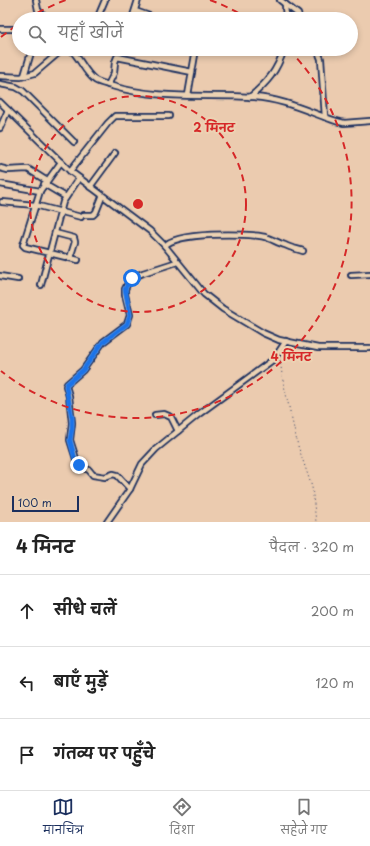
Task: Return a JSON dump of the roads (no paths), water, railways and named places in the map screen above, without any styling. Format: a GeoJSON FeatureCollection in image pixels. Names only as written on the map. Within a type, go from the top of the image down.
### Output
{"type":"FeatureCollection","features":[{"type":"Feature","properties":{"kind":"street"},"geometry":{"type":"LineString","coordinates":[[36,0],[40,12]]}},
{"type":"Feature","properties":{"kind":"street"},"geometry":{"type":"LineString","coordinates":[[100,12],[105,0]]}},
{"type":"Feature","properties":{"kind":"street"},"geometry":{"type":"LineString","coordinates":[[138,0],[135,11],[138,12]]}},
{"type":"Feature","properties":{"kind":"street"},"geometry":{"type":"LineString","coordinates":[[280,0],[295,12]]}},
{"type":"Feature","properties":{"kind":"street"},"geometry":{"type":"LineString","coordinates":[[285,4],[286,12]]}},
{"type":"Feature","properties":{"kind":"street"},"geometry":{"type":"LineString","coordinates":[[0,29],[12,29]]}},
{"type":"Feature","properties":{"kind":"street"},"geometry":{"type":"LineString","coordinates":[[24,76],[30,56]]}},
{"type":"Feature","properties":{"kind":"street"},"geometry":{"type":"LineString","coordinates":[[0,76],[24,76],[35,73],[55,56]]}},
{"type":"Feature","properties":{"kind":"street"},"geometry":{"type":"LineString","coordinates":[[75,56],[90,76],[100,82],[141,93],[250,97],[285,103],[344,123],[370,121]]}},
{"type":"Feature","properties":{"kind":"street"},"geometry":{"type":"LineString","coordinates":[[188,95],[195,56]]}},
{"type":"Feature","properties":{"kind":"street"},"geometry":{"type":"LineString","coordinates":[[250,97],[270,78],[281,56]]}},
{"type":"Feature","properties":{"kind":"street"},"geometry":{"type":"LineString","coordinates":[[320,56],[325,117]]}},
{"type":"Feature","properties":{"kind":"street"},"geometry":{"type":"LineString","coordinates":[[108,85],[114,73],[117,57],[192,72]]}},
{"type":"Feature","properties":{"kind":"street"},"geometry":{"type":"LineString","coordinates":[[0,84],[16,87],[23,91],[36,102],[74,142]]}},
{"type":"Feature","properties":{"kind":"street"},"geometry":{"type":"LineString","coordinates":[[0,102],[70,171],[102,197],[150,231],[165,246],[196,286],[212,302],[223,310],[263,333],[286,341],[318,348],[370,348]]}},
{"type":"Feature","properties":{"kind":"street"},"geometry":{"type":"LineString","coordinates":[[0,128],[8,110]]}},
{"type":"Feature","properties":{"kind":"street"},"geometry":{"type":"LineString","coordinates":[[70,171],[115,116],[169,116]]}},
{"type":"Feature","properties":{"kind":"street"},"geometry":{"type":"LineString","coordinates":[[90,187],[115,153]]}},
{"type":"Feature","properties":{"kind":"street"},"geometry":{"type":"LineString","coordinates":[[61,162],[45,182],[40,191],[23,245],[25,247],[78,260]]}},
{"type":"Feature","properties":{"kind":"street"},"geometry":{"type":"LineString","coordinates":[[0,168],[8,170],[28,169],[66,197]]}},
{"type":"Feature","properties":{"kind":"street"},"geometry":{"type":"LineString","coordinates":[[41,285],[60,212],[66,197],[79,178]]}},
{"type":"Feature","properties":{"kind":"street"},"geometry":{"type":"LineString","coordinates":[[0,184],[40,191]]}},
{"type":"Feature","properties":{"kind":"street"},"geometry":{"type":"LineString","coordinates":[[2,202],[35,205],[60,212],[83,216],[93,215],[96,212],[102,197]]}},
{"type":"Feature","properties":{"kind":"street"},"geometry":{"type":"LineString","coordinates":[[55,233],[74,238],[75,242],[70,258]]}},
{"type":"Feature","properties":{"kind":"street"},"geometry":{"type":"LineString","coordinates":[[165,246],[171,241],[215,234],[245,234],[265,237],[291,248],[303,251]]}},
{"type":"Feature","properties":{"kind":"street"},"geometry":{"type":"LineString","coordinates":[[130,489],[117,475],[113,474],[105,477],[93,475],[89,470],[82,467],[77,462],[70,440],[72,418],[66,386],[83,370],[103,342],[127,324],[130,315],[125,289],[132,278],[177,262]]}},
{"type":"Feature","properties":{"kind":"street"},"geometry":{"type":"LineString","coordinates":[[351,276],[370,274]]}},
{"type":"Feature","properties":{"kind":"street"},"geometry":{"type":"LineString","coordinates":[[0,276],[18,279]]}},
{"type":"Feature","properties":{"kind":"street"},"geometry":{"type":"LineString","coordinates":[[107,522],[130,489],[142,464],[156,449],[199,414],[274,359],[279,354],[286,341]]}},
{"type":"Feature","properties":{"kind":"street"},"geometry":{"type":"LineString","coordinates":[[155,415],[164,414],[171,416],[178,431]]}}]}
